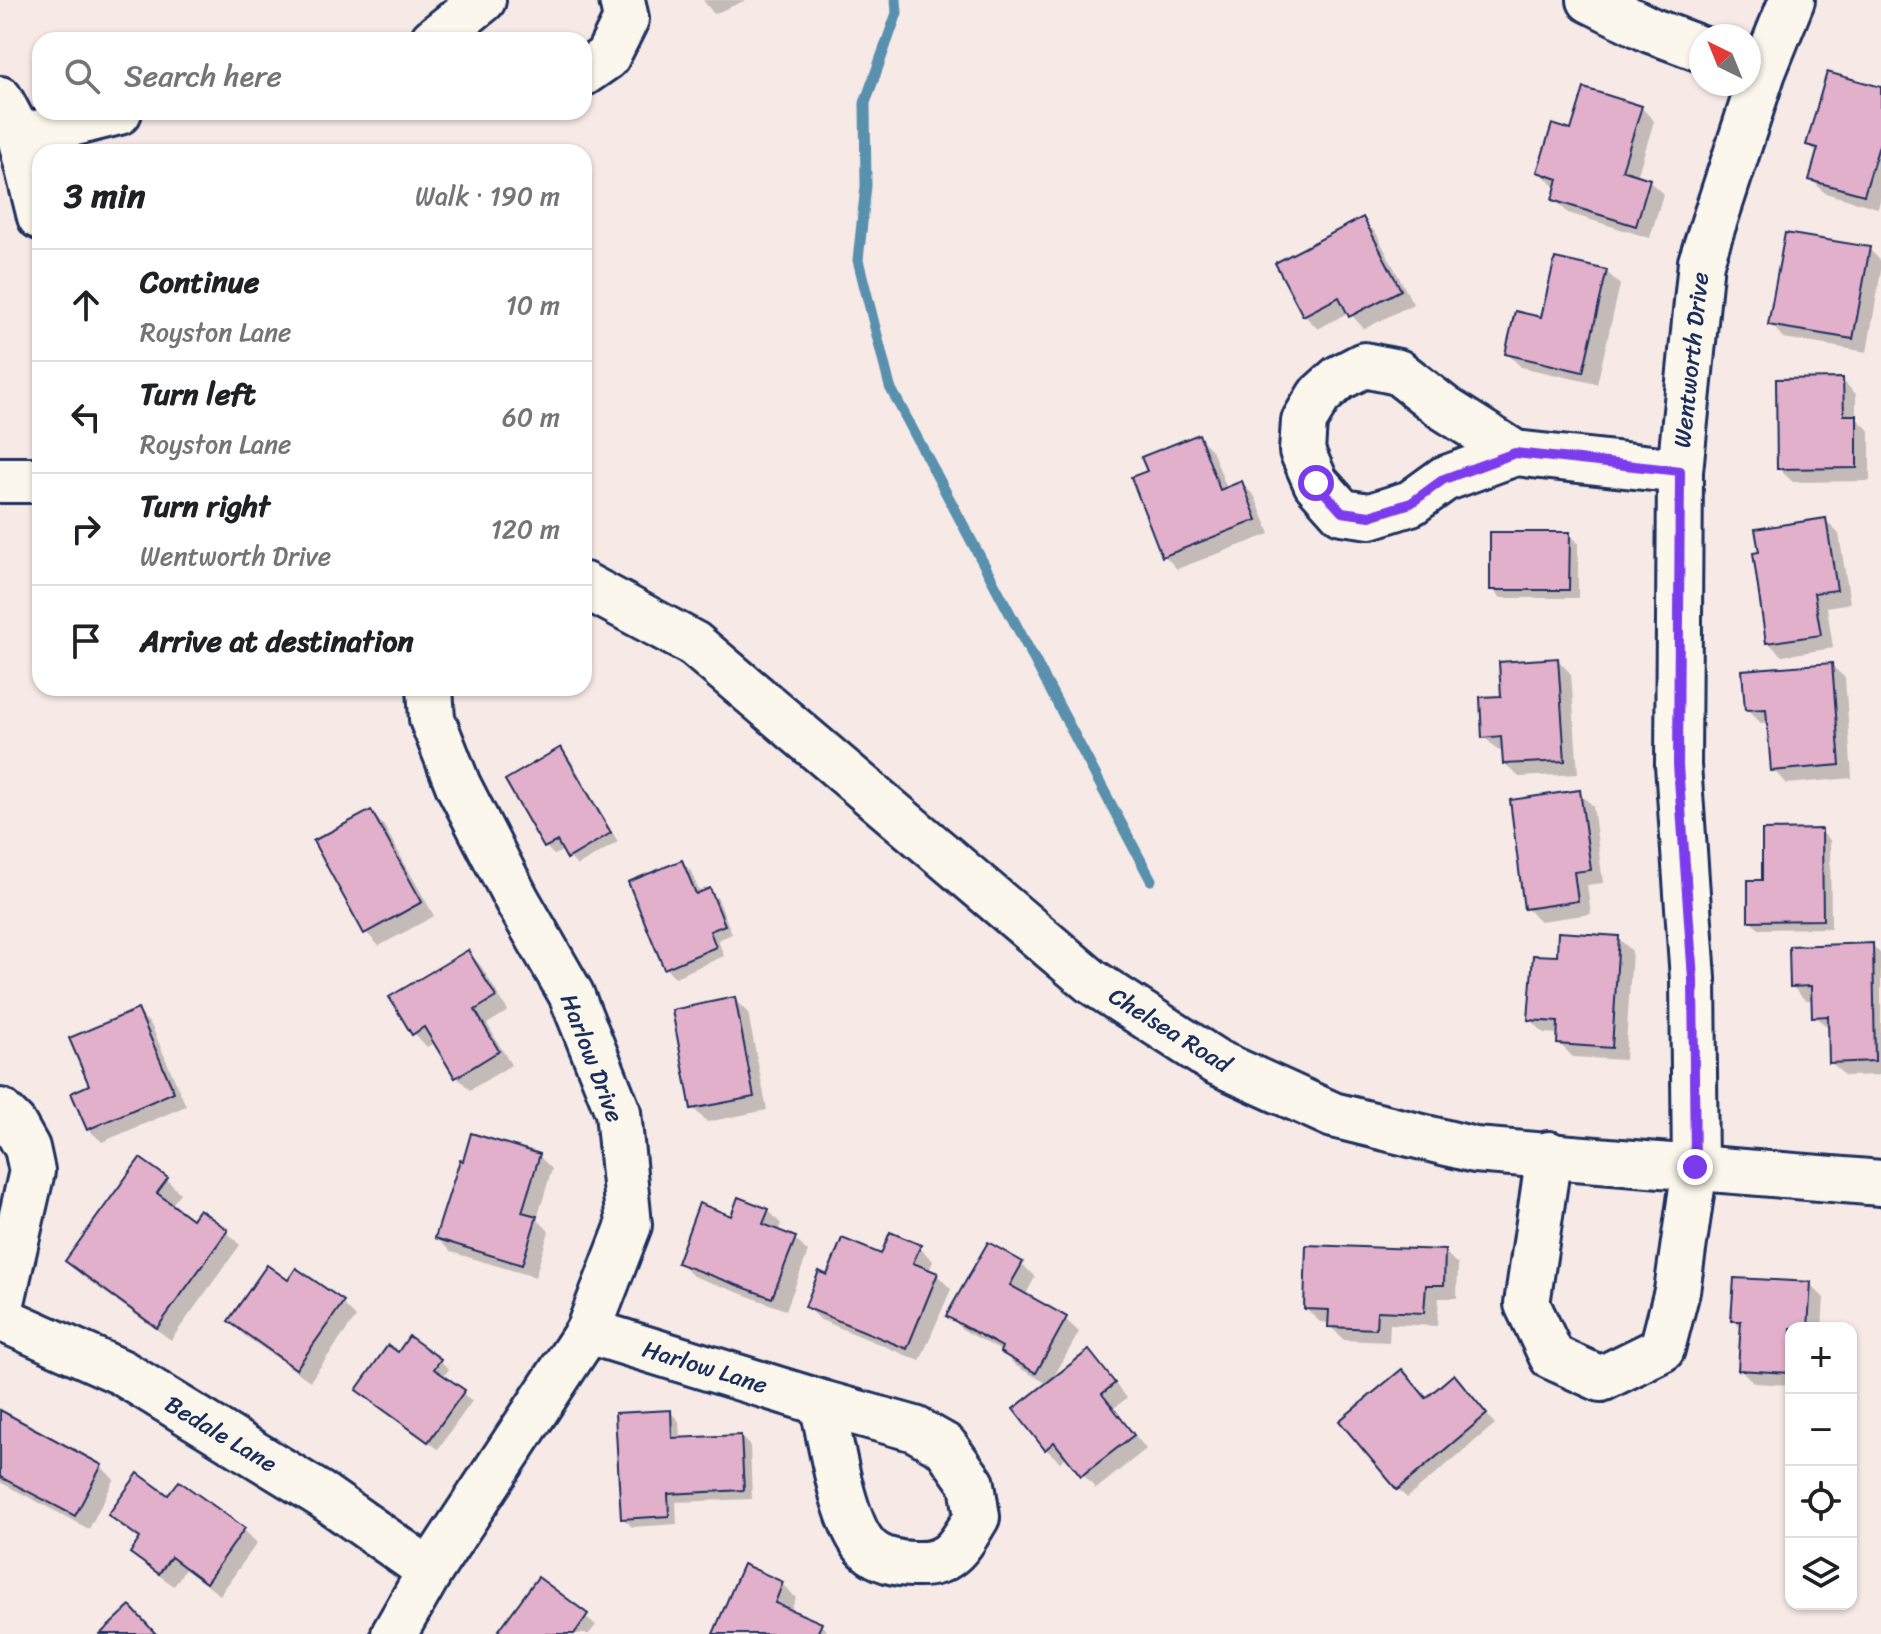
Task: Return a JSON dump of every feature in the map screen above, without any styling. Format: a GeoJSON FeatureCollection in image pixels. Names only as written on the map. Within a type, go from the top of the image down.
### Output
{"type":"FeatureCollection","features":[{"type":"Feature","properties":{"kind":"street"},"geometry":{"type":"LineString","coordinates":[[443,32],[483,0]]}},
{"type":"Feature","properties":{"kind":"street"},"geometry":{"type":"LineString","coordinates":[[592,67],[607,57],[626,19],[622,0]]}},
{"type":"Feature","properties":{"kind":"street"},"geometry":{"type":"LineString","coordinates":[[1590,0],[1650,30],[1689,45]]}},
{"type":"Feature","properties":{"kind":"street","name":"Wentworth Drive"},"geometry":{"type":"LineString","coordinates":[[1761,59],[1792,0]]}},
{"type":"Feature","properties":{"kind":"street","name":"Wentworth Drive"},"geometry":{"type":"LineString","coordinates":[[1549,1154],[1527,1304],[1552,1357],[1601,1379],[1662,1349],[1677,1291],[1695,1167],[1693,979],[1678,765],[1680,471],[1701,262],[1748,96]]}},
{"type":"Feature","properties":{"kind":"street"},"geometry":{"type":"LineString","coordinates":[[0,99],[20,137],[32,185]]}},
{"type":"Feature","properties":{"kind":"street"},"geometry":{"type":"LineString","coordinates":[[20,137],[87,120]]}},
{"type":"Feature","properties":{"kind":"street"},"geometry":{"type":"LineString","coordinates":[[1515,453],[1444,479],[1411,503],[1370,516],[1342,512],[1316,483],[1302,451],[1304,421],[1319,396],[1339,378],[1364,365],[1398,372],[1444,408],[1515,453],[1680,471]]}},
{"type":"Feature","properties":{"kind":"street"},"geometry":{"type":"LineString","coordinates":[[0,480],[32,480]]}},
{"type":"Feature","properties":{"kind":"street","name":"Chelsea Road"},"geometry":{"type":"LineString","coordinates":[[592,589],[694,644],[1091,981],[1216,1062],[1333,1115],[1475,1150],[1881,1183]]}},
{"type":"Feature","properties":{"kind":"street","name":"Harlow Drive"},"geometry":{"type":"LineString","coordinates":[[394,1634],[430,1571],[588,1331],[629,1225],[618,1112],[571,994],[517,900],[458,785],[432,719],[431,696]]}},
{"type":"Feature","properties":{"kind":"street"},"geometry":{"type":"LineString","coordinates":[[0,1111],[14,1125],[27,1148],[32,1171],[0,1311]]}},
{"type":"Feature","properties":{"kind":"street","name":"Bedale Lane"},"geometry":{"type":"LineString","coordinates":[[0,1318],[121,1372],[323,1496],[430,1571]]}},
{"type":"Feature","properties":{"kind":"street","name":"Harlow Lane"},"geometry":{"type":"LineString","coordinates":[[588,1331],[822,1403]]}},
{"type":"Feature","properties":{"kind":"building"},"geometry":{"type":"Polygon","coordinates":[[[1827,72],[1881,87],[1881,139],[1864,195],[1809,180],[1818,148],[1806,145],[1827,72]]]}},
{"type":"Feature","properties":{"kind":"building"},"geometry":{"type":"Polygon","coordinates":[[[1584,88],[1642,106],[1622,170],[1650,179],[1636,226],[1552,200],[1558,179],[1537,172],[1552,124],[1571,130],[1584,88]]]}},
{"type":"Feature","properties":{"kind":"building"},"geometry":{"type":"Polygon","coordinates":[[[1363,217],[1401,290],[1349,317],[1339,297],[1303,316],[1275,263],[1363,217]]]}},
{"type":"Feature","properties":{"kind":"building"},"geometry":{"type":"Polygon","coordinates":[[[1785,233],[1870,247],[1853,339],[1768,325],[1785,233]]]}},
{"type":"Feature","properties":{"kind":"building"},"geometry":{"type":"Polygon","coordinates":[[[1555,258],[1607,270],[1583,372],[1505,354],[1515,311],[1541,317],[1555,258]]]}},
{"type":"Feature","properties":{"kind":"building"},"geometry":{"type":"Polygon","coordinates":[[[1843,378],[1844,415],[1857,415],[1857,468],[1777,469],[1776,379],[1843,378]]]}},
{"type":"Feature","properties":{"kind":"building"},"geometry":{"type":"Polygon","coordinates":[[[1199,434],[1220,490],[1242,481],[1257,520],[1162,557],[1131,477],[1147,471],[1141,457],[1199,434]]]}},
{"type":"Feature","properties":{"kind":"building"},"geometry":{"type":"Polygon","coordinates":[[[1826,518],[1837,590],[1814,593],[1821,635],[1766,643],[1753,553],[1759,552],[1755,529],[1826,518]]]}},
{"type":"Feature","properties":{"kind":"building"},"geometry":{"type":"Polygon","coordinates":[[[1490,532],[1570,532],[1569,590],[1490,590],[1490,532]]]}},
{"type":"Feature","properties":{"kind":"building"},"geometry":{"type":"Polygon","coordinates":[[[1558,658],[1565,761],[1503,764],[1501,736],[1482,738],[1480,697],[1501,696],[1499,662],[1558,658]]]}},
{"type":"Feature","properties":{"kind":"building"},"geometry":{"type":"Polygon","coordinates":[[[1832,663],[1840,765],[1771,771],[1766,709],[1745,710],[1742,670],[1832,663]]]}},
{"type":"Feature","properties":{"kind":"building"},"geometry":{"type":"Polygon","coordinates":[[[561,747],[611,833],[567,859],[557,841],[544,848],[505,780],[561,747]]]}},
{"type":"Feature","properties":{"kind":"building"},"geometry":{"type":"Polygon","coordinates":[[[1580,790],[1591,870],[1574,872],[1578,901],[1524,909],[1510,800],[1580,790]]]}},
{"type":"Feature","properties":{"kind":"building"},"geometry":{"type":"Polygon","coordinates":[[[371,810],[422,902],[364,934],[313,841],[371,810]]]}},
{"type":"Feature","properties":{"kind":"building"},"geometry":{"type":"Polygon","coordinates":[[[1822,829],[1823,920],[1748,921],[1748,880],[1762,880],[1762,830],[1822,829]]]}},
{"type":"Feature","properties":{"kind":"building"},"geometry":{"type":"Polygon","coordinates":[[[682,860],[696,894],[710,888],[725,925],[710,931],[716,947],[664,969],[628,882],[682,860]]]}},
{"type":"Feature","properties":{"kind":"building"},"geometry":{"type":"Polygon","coordinates":[[[1558,932],[1619,936],[1612,1048],[1557,1044],[1558,1022],[1528,1020],[1533,955],[1557,956],[1558,932]]]}},
{"type":"Feature","properties":{"kind":"building"},"geometry":{"type":"Polygon","coordinates":[[[1873,943],[1875,1061],[1829,1063],[1828,1016],[1812,1017],[1811,986],[1790,987],[1789,946],[1873,943]]]}},
{"type":"Feature","properties":{"kind":"building"},"geometry":{"type":"Polygon","coordinates":[[[468,950],[496,997],[475,1010],[499,1051],[455,1078],[424,1027],[412,1035],[389,997],[468,950]]]}},
{"type":"Feature","properties":{"kind":"building"},"geometry":{"type":"Polygon","coordinates":[[[735,997],[754,1097],[691,1109],[672,1010],[735,997]]]}},
{"type":"Feature","properties":{"kind":"building"},"geometry":{"type":"Polygon","coordinates":[[[138,1009],[174,1092],[87,1130],[71,1093],[89,1085],[69,1038],[138,1009]]]}},
{"type":"Feature","properties":{"kind":"building"},"geometry":{"type":"Polygon","coordinates":[[[471,1133],[540,1154],[522,1212],[537,1216],[522,1265],[435,1238],[471,1133]]]}},
{"type":"Feature","properties":{"kind":"building"},"geometry":{"type":"Polygon","coordinates":[[[140,1158],[168,1178],[157,1193],[192,1219],[199,1209],[228,1230],[157,1328],[65,1261],[140,1158]]]}},
{"type":"Feature","properties":{"kind":"building"},"geometry":{"type":"Polygon","coordinates":[[[738,1197],[769,1209],[763,1224],[796,1237],[772,1298],[677,1263],[699,1203],[731,1216],[738,1197]]]}},
{"type":"Feature","properties":{"kind":"building"},"geometry":{"type":"Polygon","coordinates":[[[890,1232],[921,1245],[913,1263],[938,1273],[907,1349],[805,1307],[819,1271],[827,1275],[842,1238],[881,1254],[890,1232]]]}},
{"type":"Feature","properties":{"kind":"building"},"geometry":{"type":"Polygon","coordinates":[[[988,1242],[1023,1262],[1010,1285],[1067,1317],[1036,1373],[1000,1352],[1002,1347],[946,1316],[988,1242]]]}},
{"type":"Feature","properties":{"kind":"building"},"geometry":{"type":"Polygon","coordinates":[[[1306,1245],[1445,1250],[1444,1285],[1426,1285],[1424,1313],[1377,1311],[1376,1329],[1328,1327],[1329,1310],[1304,1309],[1306,1245]]]}},
{"type":"Feature","properties":{"kind":"building"},"geometry":{"type":"Polygon","coordinates":[[[267,1265],[288,1280],[296,1268],[344,1301],[296,1369],[228,1321],[267,1265]]]}},
{"type":"Feature","properties":{"kind":"building"},"geometry":{"type":"Polygon","coordinates":[[[1734,1278],[1811,1282],[1808,1322],[1785,1322],[1785,1373],[1738,1370],[1741,1321],[1731,1321],[1734,1278]]]}},
{"type":"Feature","properties":{"kind":"building"},"geometry":{"type":"Polygon","coordinates":[[[409,1336],[441,1359],[434,1369],[465,1390],[428,1442],[356,1390],[388,1345],[398,1352],[409,1336]]]}},
{"type":"Feature","properties":{"kind":"building"},"geometry":{"type":"Polygon","coordinates":[[[1089,1350],[1115,1383],[1102,1394],[1134,1435],[1081,1476],[1054,1442],[1045,1450],[1013,1409],[1089,1350]]]}},
{"type":"Feature","properties":{"kind":"building"},"geometry":{"type":"Polygon","coordinates":[[[1402,1369],[1426,1398],[1454,1374],[1487,1414],[1397,1490],[1339,1421],[1402,1369]]]}},
{"type":"Feature","properties":{"kind":"building"},"geometry":{"type":"Polygon","coordinates":[[[0,1410],[102,1465],[75,1516],[0,1477],[0,1410]]]}},
{"type":"Feature","properties":{"kind":"building"},"geometry":{"type":"Polygon","coordinates":[[[671,1410],[672,1438],[741,1435],[744,1490],[668,1494],[669,1516],[621,1519],[615,1413],[671,1410]]]}},
{"type":"Feature","properties":{"kind":"building"},"geometry":{"type":"Polygon","coordinates":[[[138,1473],[168,1495],[179,1481],[245,1528],[206,1583],[171,1557],[159,1574],[130,1553],[140,1538],[108,1515],[138,1473]]]}},
{"type":"Feature","properties":{"kind":"building"},"geometry":{"type":"Polygon","coordinates":[[[743,1564],[783,1582],[775,1603],[822,1623],[817,1634],[713,1634],[743,1564]]]}},
{"type":"Feature","properties":{"kind":"building"},"geometry":{"type":"Polygon","coordinates":[[[538,1577],[588,1614],[574,1634],[496,1634],[538,1577]]]}},
{"type":"Feature","properties":{"kind":"building"},"geometry":{"type":"Polygon","coordinates":[[[130,1606],[156,1634],[100,1634],[130,1606]]]}},
{"type":"Feature","properties":{"kind":"waterway"},"geometry":{"type":"LineString","coordinates":[[896,0],[897,13],[865,103],[866,186],[858,260],[890,387],[1151,880]]}},
{"type":"Feature","properties":{"kind":"route"},"geometry":{"type":"LineString","coordinates":[[1316,483],[1342,512],[1370,516],[1411,503],[1444,479],[1515,453],[1680,471],[1678,765],[1693,979],[1695,1167]]}}]}
